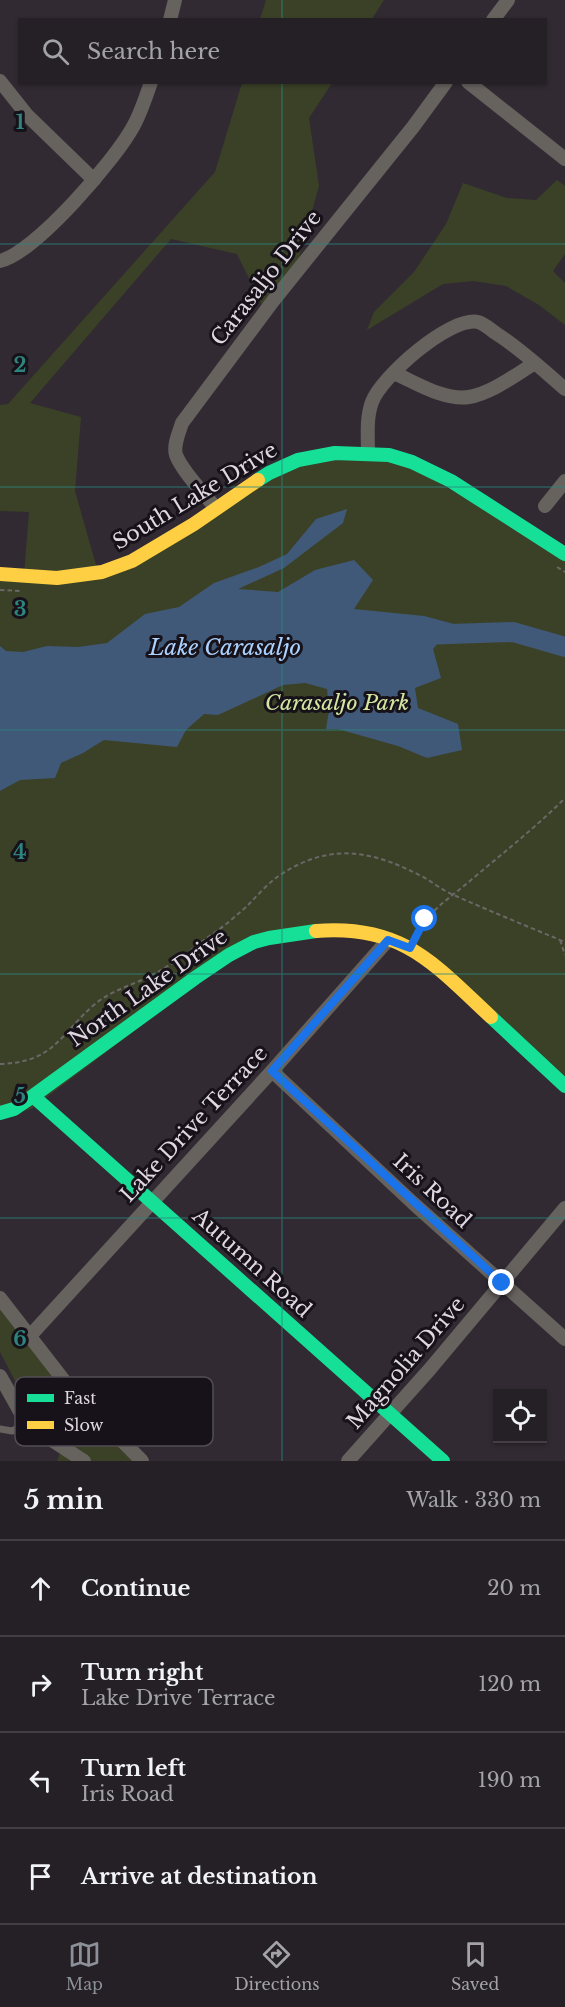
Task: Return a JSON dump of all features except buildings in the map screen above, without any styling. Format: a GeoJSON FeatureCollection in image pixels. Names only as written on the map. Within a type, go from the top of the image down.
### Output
{"type":"FeatureCollection","features":[{"type":"Feature","properties":{"kind":"street"},"geometry":{"type":"LineString","coordinates":[[170,18],[175,0]]}},
{"type":"Feature","properties":{"kind":"street"},"geometry":{"type":"LineString","coordinates":[[495,18],[508,0]]}},
{"type":"Feature","properties":{"kind":"street"},"geometry":{"type":"LineString","coordinates":[[0,81],[27,115],[94,180]]}},
{"type":"Feature","properties":{"kind":"street"},"geometry":{"type":"LineString","coordinates":[[0,261],[10,259],[46,230],[110,162],[133,126],[150,84]]}},
{"type":"Feature","properties":{"kind":"street","name":"Carasaljo Drive"},"geometry":{"type":"LineString","coordinates":[[216,508],[193,481],[176,454],[176,441],[182,423],[273,301],[413,127],[445,84]]}},
{"type":"Feature","properties":{"kind":"street"},"geometry":{"type":"LineString","coordinates":[[471,84],[565,159]]}},
{"type":"Feature","properties":{"kind":"street"},"geometry":{"type":"LineString","coordinates":[[368,453],[368,420],[372,402],[384,383],[408,358],[446,331],[463,323],[474,321],[482,323],[519,348],[565,389]]}},
{"type":"Feature","properties":{"kind":"street"},"geometry":{"type":"LineString","coordinates":[[394,373],[442,394],[468,398],[486,392],[535,363]]}},
{"type":"Feature","properties":{"kind":"street","name":"South Lake Drive"},"geometry":{"type":"LineString","coordinates":[[0,574],[57,578],[102,572],[132,561],[194,524],[269,473],[298,460],[335,453],[389,455],[412,462],[451,481],[565,554]]}},
{"type":"Feature","properties":{"kind":"street"},"geometry":{"type":"LineString","coordinates":[[545,506],[565,481]]}},
{"type":"Feature","properties":{"kind":"street","name":"North Lake Drive"},"geometry":{"type":"LineString","coordinates":[[0,1113],[14,1108],[33,1096],[185,985],[243,947],[308,931],[371,933],[410,948],[455,981],[565,1086]]}},
{"type":"Feature","properties":{"kind":"street","name":"Lake Drive Terrace"},"geometry":{"type":"LineString","coordinates":[[28,1336],[272,1071],[388,940]]}},
{"type":"Feature","properties":{"kind":"street","name":"Iris Road"},"geometry":{"type":"LineString","coordinates":[[272,1071],[565,1339]]}},
{"type":"Feature","properties":{"kind":"street","name":"Autumn Road"},"geometry":{"type":"LineString","coordinates":[[33,1096],[444,1461]]}},
{"type":"Feature","properties":{"kind":"street","name":"Magnolia Drive"},"geometry":{"type":"LineString","coordinates":[[348,1461],[565,1208]]}},
{"type":"Feature","properties":{"kind":"street"},"geometry":{"type":"LineString","coordinates":[[0,1298],[61,1377]]}},
{"type":"Feature","properties":{"kind":"street"},"geometry":{"type":"LineString","coordinates":[[0,1376],[15,1403]]}},
{"type":"Feature","properties":{"kind":"street"},"geometry":{"type":"LineString","coordinates":[[61,1446],[84,1461]]}},
{"type":"Feature","properties":{"kind":"street"},"geometry":{"type":"LineString","coordinates":[[127,1446],[142,1461]]}},
{"type":"Feature","properties":{"kind":"lane"},"geometry":{"type":"LineString","coordinates":[[0,1429],[15,1430]]}},
{"type":"Feature","properties":{"kind":"path"},"geometry":{"type":"LineString","coordinates":[[556,566],[565,572]]}},
{"type":"Feature","properties":{"kind":"path"},"geometry":{"type":"LineString","coordinates":[[0,590],[28,591]]}},
{"type":"Feature","properties":{"kind":"path"},"geometry":{"type":"LineString","coordinates":[[410,948],[425,919],[438,906],[540,824],[565,798]]}},
{"type":"Feature","properties":{"kind":"path"},"geometry":{"type":"LineString","coordinates":[[0,1064],[20,1063],[43,1055],[96,1004],[109,995],[154,974],[181,957],[222,928],[280,876],[302,864],[327,855],[356,853],[378,857],[424,878],[453,895],[565,942]]}},
{"type":"Feature","properties":{"kind":"path"},"geometry":{"type":"LineString","coordinates":[[560,940],[565,955]]}},
{"type":"Feature","properties":{"kind":"green space"},"geometry":{"type":"Polygon","coordinates":[[[266,0],[384,0],[373,18],[260,18],[266,0]]]}},
{"type":"Feature","properties":{"kind":"green space","name":"Carasaljo Park"},"geometry":{"type":"Polygon","coordinates":[[[242,84],[331,84],[309,118],[319,186],[298,262],[263,307],[237,254],[171,239],[30,403],[81,417],[75,491],[98,572],[298,460],[389,455],[565,554],[565,1088],[427,958],[355,932],[243,949],[31,1109],[0,1117],[0,574],[24,575],[29,512],[0,511],[0,405],[8,404],[215,172],[242,84]]]}},
{"type":"Feature","properties":{"kind":"green space"},"geometry":{"type":"Polygon","coordinates":[[[557,180],[565,186],[565,254],[553,271],[565,283],[565,325],[539,305],[506,286],[473,281],[443,284],[367,330],[374,312],[414,272],[446,224],[463,183],[507,198],[536,200],[557,180]]]}},
{"type":"Feature","properties":{"kind":"green space"},"geometry":{"type":"Polygon","coordinates":[[[0,1293],[59,1377],[15,1377],[15,1381],[0,1352],[0,1293]]]}},
{"type":"Feature","properties":{"kind":"green space"},"geometry":{"type":"Polygon","coordinates":[[[60,1446],[131,1446],[148,1461],[57,1461],[61,1450],[60,1446]]]}},
{"type":"Feature","properties":{"kind":"water","name":"Lake Carasaljo"},"geometry":{"type":"Polygon","coordinates":[[[347,509],[343,523],[284,568],[238,589],[278,592],[315,570],[354,560],[373,580],[354,609],[424,616],[454,624],[433,649],[441,678],[415,688],[418,708],[458,724],[462,750],[427,758],[398,746],[338,729],[326,729],[329,711],[327,689],[305,683],[283,685],[218,715],[204,714],[186,730],[177,747],[104,740],[61,763],[55,778],[20,780],[0,791],[0,646],[6,651],[23,652],[47,646],[78,647],[107,643],[145,614],[179,607],[214,583],[287,554],[316,519],[347,509]]]}},
{"type":"Feature","properties":{"kind":"waterway"},"geometry":{"type":"LineString","coordinates":[[420,635],[513,632],[565,647]]}},
{"type":"Feature","properties":{"kind":"traffic: fast"},"geometry":{"type":"LineString","coordinates":[[258,480],[298,460],[335,453],[389,455],[412,462],[451,481],[565,554]]}},
{"type":"Feature","properties":{"kind":"traffic: fast"},"geometry":{"type":"LineString","coordinates":[[0,1113],[14,1109],[33,1096],[229,955],[254,942],[316,931]]}},
{"type":"Feature","properties":{"kind":"traffic: fast"},"geometry":{"type":"LineString","coordinates":[[491,1017],[565,1086]]}},
{"type":"Feature","properties":{"kind":"traffic: fast"},"geometry":{"type":"LineString","coordinates":[[33,1096],[443,1461]]}},
{"type":"Feature","properties":{"kind":"traffic: slow"},"geometry":{"type":"LineString","coordinates":[[0,574],[57,578],[102,572],[132,561],[194,524],[258,480]]}},
{"type":"Feature","properties":{"kind":"traffic: slow"},"geometry":{"type":"LineString","coordinates":[[316,931],[346,930],[394,941],[433,964],[491,1017]]}},
{"type":"Feature","properties":{"kind":"route"},"geometry":{"type":"LineString","coordinates":[[425,919],[410,948],[388,940],[272,1071],[502,1283]]}}]}
